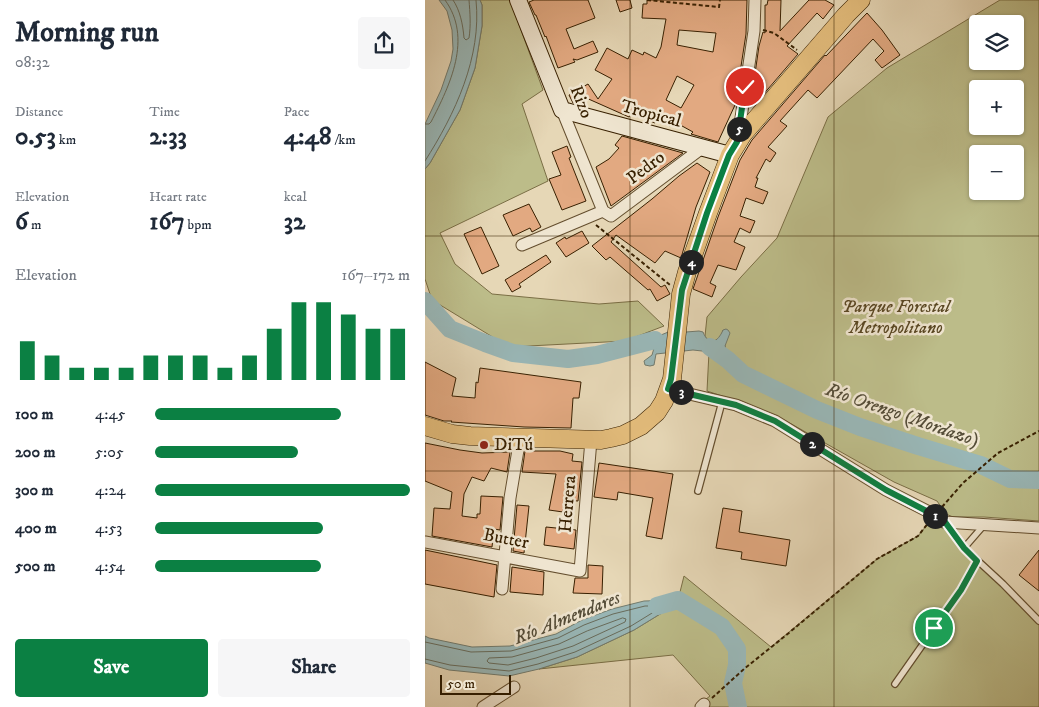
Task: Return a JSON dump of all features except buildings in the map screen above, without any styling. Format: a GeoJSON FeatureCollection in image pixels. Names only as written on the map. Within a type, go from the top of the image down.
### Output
{"type":"FeatureCollection","features":[{"type":"Feature","properties":{"kind":"main road"},"geometry":{"type":"LineString","coordinates":[[425,426],[452,434],[470,436],[591,440],[611,438],[631,432],[657,412],[664,401],[670,384],[682,290],[707,213],[733,149],[755,119],[861,0]]}},
{"type":"Feature","properties":{"kind":"street","name":"Rizo"},"geometry":{"type":"LineString","coordinates":[[518,0],[562,110],[607,214]]}},
{"type":"Feature","properties":{"kind":"street"},"geometry":{"type":"LineString","coordinates":[[733,149],[754,27],[755,0]]}},
{"type":"Feature","properties":{"kind":"street","name":"Tropical"},"geometry":{"type":"LineString","coordinates":[[562,110],[701,148],[733,149]]}},
{"type":"Feature","properties":{"kind":"street","name":"Pedro"},"geometry":{"type":"LineString","coordinates":[[522,244],[607,214],[701,148]]}},
{"type":"Feature","properties":{"kind":"street"},"geometry":{"type":"LineString","coordinates":[[670,384],[736,405],[775,421],[886,490],[940,518],[1039,528]]}},
{"type":"Feature","properties":{"kind":"street"},"geometry":{"type":"LineString","coordinates":[[501,589],[509,498],[521,438]]}},
{"type":"Feature","properties":{"kind":"street","name":"Herrera"},"geometry":{"type":"LineString","coordinates":[[580,571],[591,440]]}},
{"type":"Feature","properties":{"kind":"street","name":"Butter"},"geometry":{"type":"LineString","coordinates":[[425,542],[580,571]]}},
{"type":"Feature","properties":{"kind":"street"},"geometry":{"type":"LineString","coordinates":[[483,707],[514,687]]}},
{"type":"Feature","properties":{"kind":"lane"},"geometry":{"type":"LineString","coordinates":[[698,491],[722,402]]}},
{"type":"Feature","properties":{"kind":"lane"},"geometry":{"type":"LineString","coordinates":[[940,518],[964,548],[1003,584],[1039,622]]}},
{"type":"Feature","properties":{"kind":"lane"},"geometry":{"type":"LineString","coordinates":[[964,548],[985,524]]}},
{"type":"Feature","properties":{"kind":"lane"},"geometry":{"type":"LineString","coordinates":[[895,684],[961,590],[977,561]]}},
{"type":"Feature","properties":{"kind":"path"},"geometry":{"type":"LineString","coordinates":[[647,0],[719,7],[720,0]]}},
{"type":"Feature","properties":{"kind":"path"},"geometry":{"type":"LineString","coordinates":[[754,27],[775,33],[808,58]]}},
{"type":"Feature","properties":{"kind":"path"},"geometry":{"type":"LineString","coordinates":[[607,214],[596,225],[670,284],[682,290]]}},
{"type":"Feature","properties":{"kind":"path"},"geometry":{"type":"LineString","coordinates":[[718,693],[743,669],[877,560],[918,536],[940,518],[963,483],[998,453],[1039,431]]}},
{"type":"Feature","properties":{"kind":"green space"},"geometry":{"type":"Polygon","coordinates":[[[480,0],[510,0],[543,90],[522,104],[548,181],[440,233],[455,264],[492,294],[599,304],[638,301],[664,326],[625,341],[509,347],[432,300],[425,279],[425,169],[460,110],[475,68],[482,26],[482,5],[480,0]]]}},
{"type":"Feature","properties":{"kind":"green space","name":"Parque Forestal Metropolitano"},"geometry":{"type":"Polygon","coordinates":[[[1000,0],[1039,0],[1039,521],[953,517],[946,514],[937,501],[894,482],[779,417],[707,391],[709,352],[716,355],[727,353],[723,330],[721,337],[716,341],[707,340],[705,336],[707,317],[777,238],[828,117],[887,68],[969,19],[969,70],[1024,70],[1024,15],[975,15],[1000,0]]]}},
{"type":"Feature","properties":{"kind":"green space"},"geometry":{"type":"Polygon","coordinates":[[[935,515],[1039,624],[1039,707],[696,707],[710,696],[673,655],[539,669],[577,657],[634,630],[665,611],[678,600],[684,576],[771,647],[877,559],[918,536],[935,515]]]}},
{"type":"Feature","properties":{"kind":"water"},"geometry":{"type":"Polygon","coordinates":[[[439,0],[480,0],[482,5],[482,26],[475,68],[460,110],[425,169],[425,124],[441,90],[453,49],[452,30],[447,11],[439,0]]]}},
{"type":"Feature","properties":{"kind":"water"},"geometry":{"type":"Polygon","coordinates":[[[726,329],[730,333],[725,346],[728,360],[702,351],[693,350],[656,354],[654,365],[645,365],[644,361],[652,355],[654,348],[642,347],[634,351],[630,340],[649,332],[661,335],[673,330],[703,332],[708,340],[713,341],[726,329]]]}},
{"type":"Feature","properties":{"kind":"water"},"geometry":{"type":"Polygon","coordinates":[[[678,600],[665,611],[634,630],[577,657],[539,669],[509,676],[449,670],[425,663],[425,636],[472,647],[510,646],[556,634],[582,620],[612,609],[644,601],[678,600]]]}},
{"type":"Feature","properties":{"kind":"waterway","name":"Río Orengo (Mordazo)"},"geometry":{"type":"LineString","coordinates":[[425,301],[450,329],[513,353],[568,359],[597,355],[655,340]]}},
{"type":"Feature","properties":{"kind":"waterway","name":"Río Orengo (Mordazo)"},"geometry":{"type":"LineString","coordinates":[[710,347],[743,374],[817,410],[860,427],[981,465],[1010,479],[1039,480]]}},
{"type":"Feature","properties":{"kind":"waterway","name":"Río Almendares"},"geometry":{"type":"LineString","coordinates":[[657,606],[678,600],[722,627],[737,649],[737,665],[733,683],[738,707]]}},
{"type":"Feature","properties":{"kind":"place","name":"DiTú"},"geometry":{"type":"Point","coordinates":[484,445]}},
{"type":"Feature","properties":{"kind":"route"},"geometry":{"type":"LineString","coordinates":[[745,87],[737,142],[729,155],[707,213],[682,290],[671,384],[668,389],[736,405],[775,421],[886,490],[945,522],[964,548],[977,561],[961,590],[934,628]]}}]}
